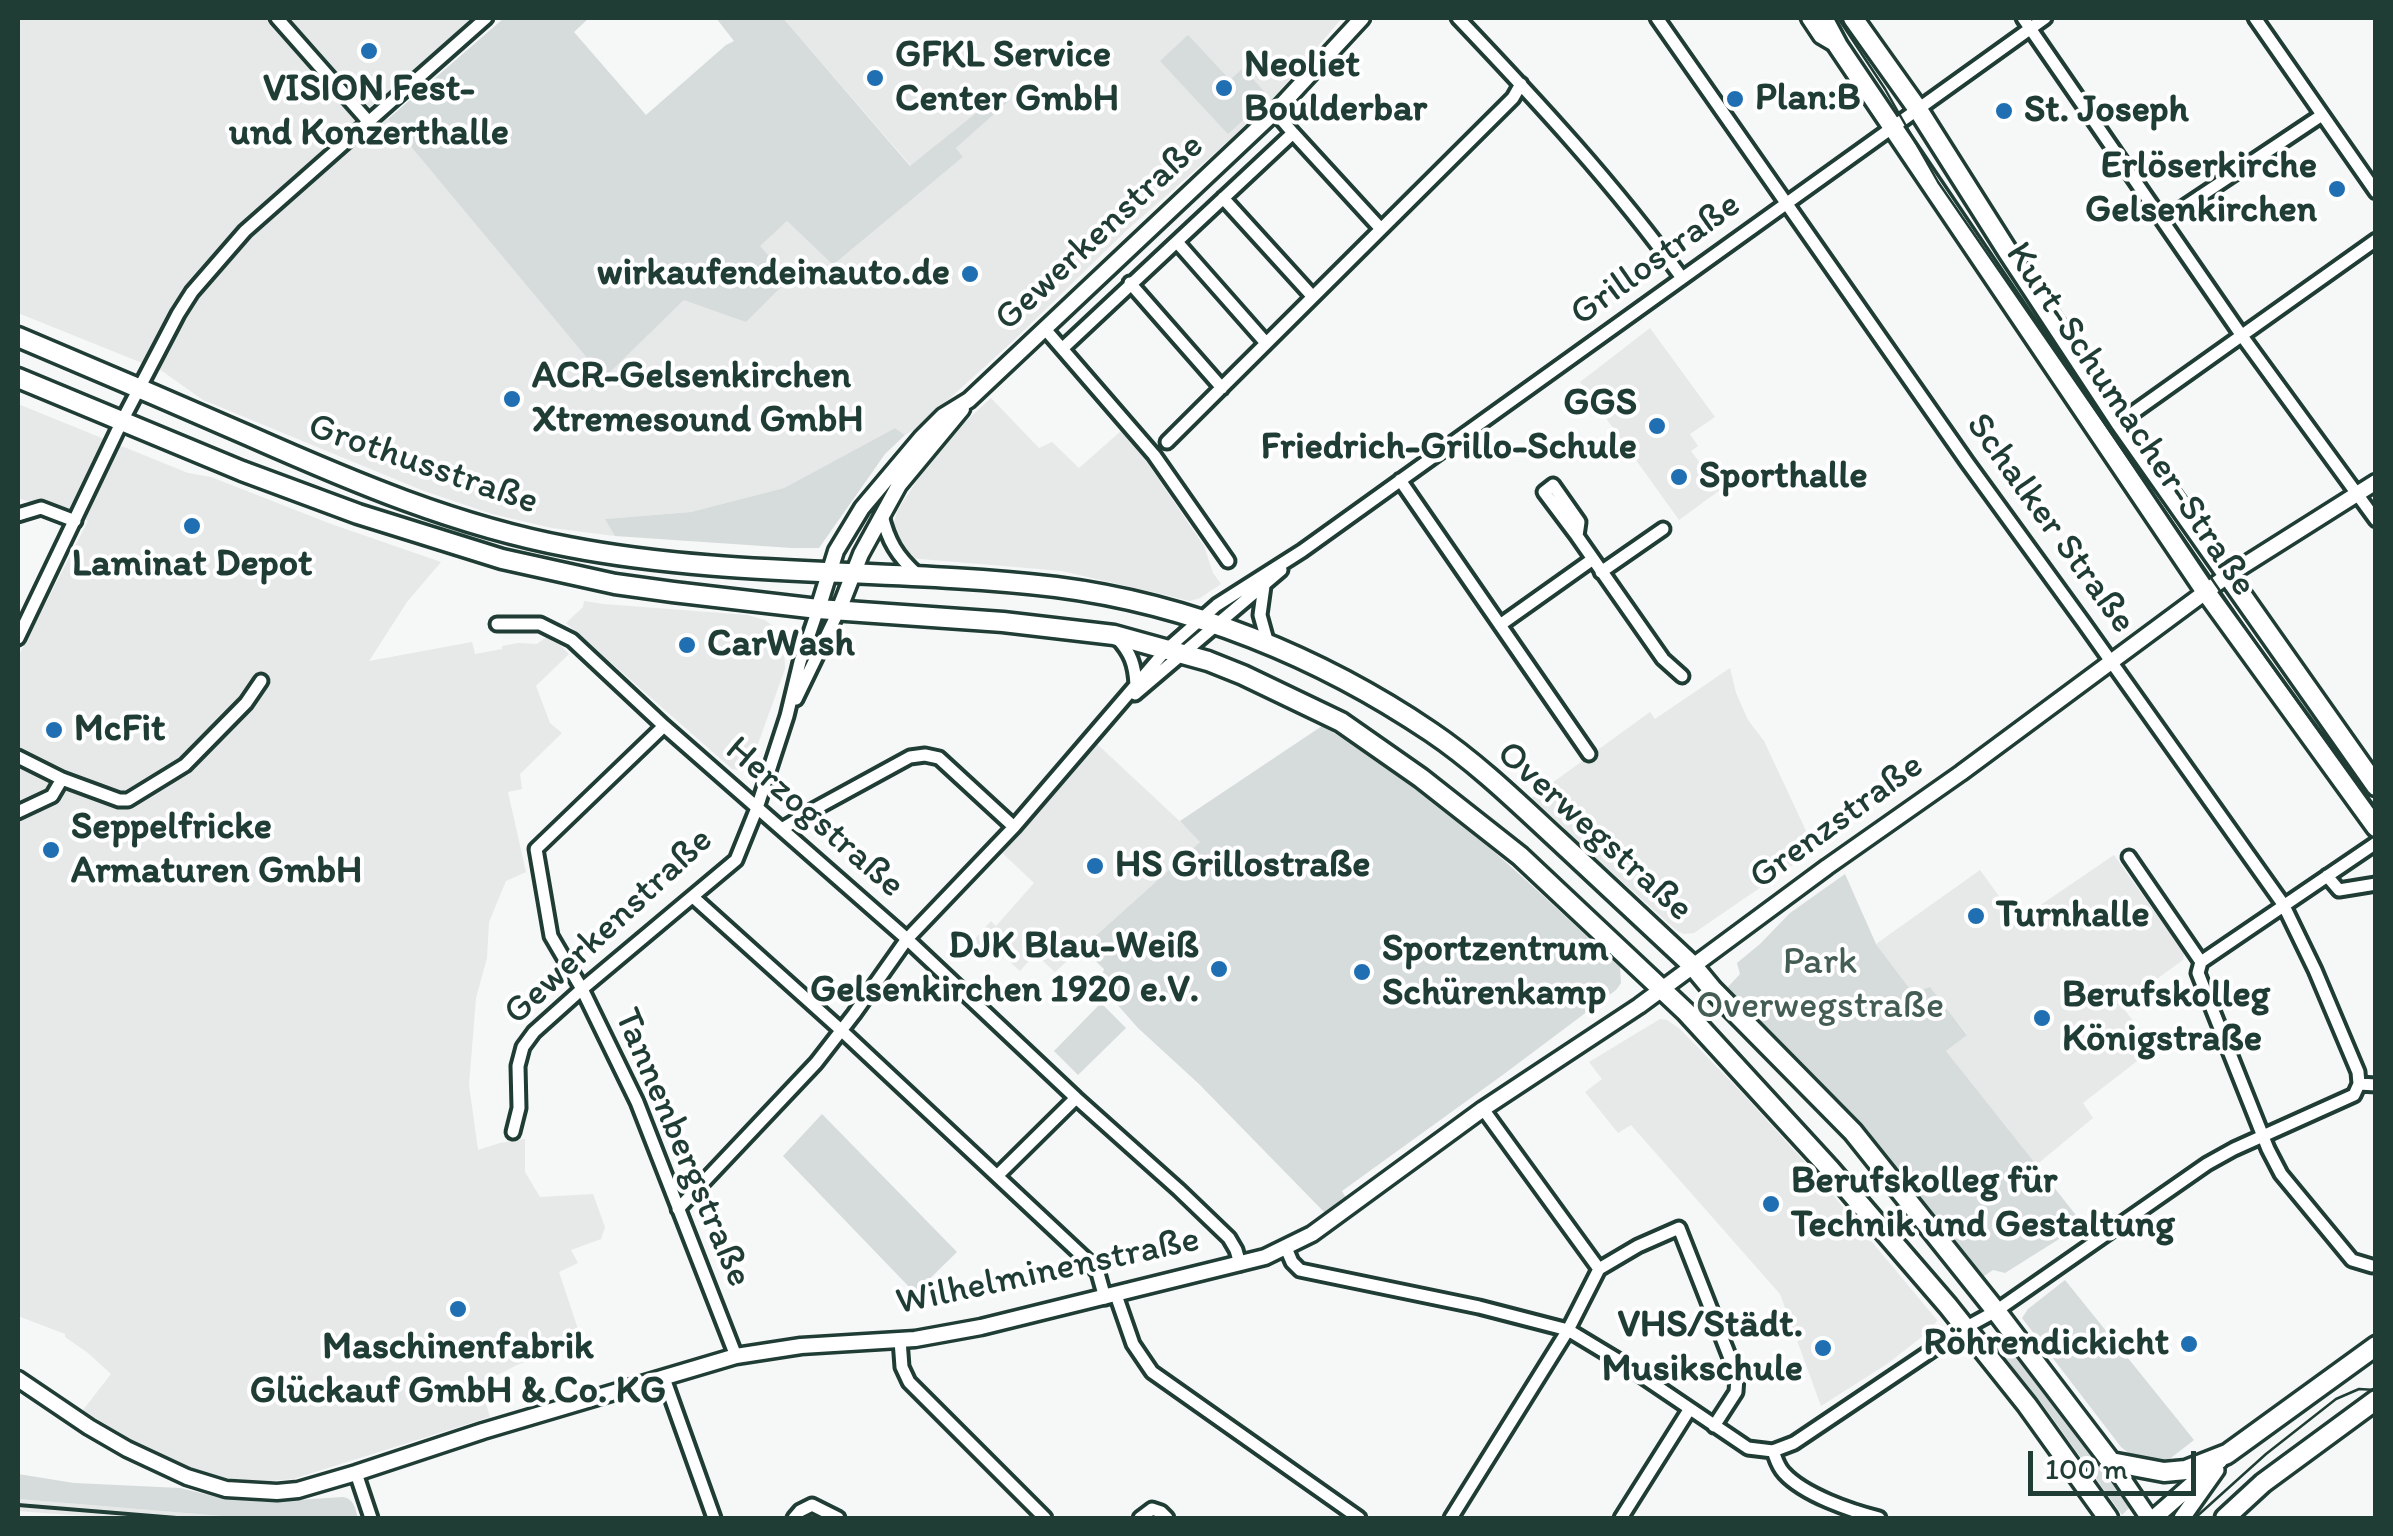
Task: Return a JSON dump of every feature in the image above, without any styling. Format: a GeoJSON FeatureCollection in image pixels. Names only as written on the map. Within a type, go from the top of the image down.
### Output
{"type":"FeatureCollection","features":[{"type":"Feature","properties":{"kind":"main road","name":"Kurt-Schumacher-Straße"},"geometry":{"type":"LineString","coordinates":[[1823,18],[1838,46],[2206,592],[2376,827]]}},
{"type":"Feature","properties":{"kind":"main road","name":"Kurt-Schumacher-Straße"},"geometry":{"type":"LineString","coordinates":[[1853,18],[1917,108],[2120,422],[2376,786]]}},
{"type":"Feature","properties":{"kind":"main road","name":"Grothusstraße"},"geometry":{"type":"LineString","coordinates":[[18,337],[352,481],[428,510],[514,536],[625,557],[828,571]]}},
{"type":"Feature","properties":{"kind":"main road","name":"Grothusstraße"},"geometry":{"type":"LineString","coordinates":[[18,378],[242,471],[358,514],[502,559],[615,584],[818,609]]}},
{"type":"Feature","properties":{"kind":"main road","name":"Overwegstraße"},"geometry":{"type":"LineString","coordinates":[[828,571],[1057,588],[1169,609],[1268,644],[1348,681],[1434,734],[1514,799],[1693,966],[1853,1132],[1996,1311],[2152,1518]]}},
{"type":"Feature","properties":{"kind":"main road","name":"Overwegstraße"},"geometry":{"type":"LineString","coordinates":[[818,609],[1002,622],[1114,635],[1242,675],[1342,722],[1520,856],[1664,989],[1854,1195],[2028,1404],[2108,1518]]}},
{"type":"Feature","properties":{"kind":"main road"},"geometry":{"type":"LineString","coordinates":[[2152,1518],[2227,1454],[2376,1346]]}},
{"type":"Feature","properties":{"kind":"main road"},"geometry":{"type":"LineString","coordinates":[[2225,1518],[2263,1483],[2376,1400]]}},
{"type":"Feature","properties":{"kind":"main road"},"geometry":{"type":"LineString","coordinates":[[2111,1462],[2164,1472],[2186,1470],[2227,1454]]}},
{"type":"Feature","properties":{"kind":"main road"},"geometry":{"type":"LineString","coordinates":[[2182,1518],[2227,1454]]}},
{"type":"Feature","properties":{"kind":"street"},"geometry":{"type":"LineString","coordinates":[[277,18],[368,121]]}},
{"type":"Feature","properties":{"kind":"street"},"geometry":{"type":"LineString","coordinates":[[18,638],[178,314],[219,258],[486,18]]}},
{"type":"Feature","properties":{"kind":"street","name":"Gewerkenstraße"},"geometry":{"type":"LineString","coordinates":[[787,716],[882,515],[899,485],[929,447],[969,400],[1274,112],[1362,18]]}},
{"type":"Feature","properties":{"kind":"street"},"geometry":{"type":"LineString","coordinates":[[1458,18],[1642,222],[1682,278]]}},
{"type":"Feature","properties":{"kind":"street","name":"Schalker Straße"},"geometry":{"type":"LineString","coordinates":[[1657,18],[1967,462],[2283,904],[2315,970],[2358,1072],[2359,1084]]}},
{"type":"Feature","properties":{"kind":"street","name":"Kurt-Schumacher-Straße"},"geometry":{"type":"LineString","coordinates":[[1809,18],[1822,36],[1838,46]]}},
{"type":"Feature","properties":{"kind":"street","name":"Kurt-Schumacher-Straße"},"geometry":{"type":"LineString","coordinates":[[1861,18],[1872,44]]}},
{"type":"Feature","properties":{"kind":"street","name":"Grillostraße"},"geometry":{"type":"LineString","coordinates":[[1206,622],[1217,605],[1302,551],[1893,128],[2027,22],[2045,18]]}},
{"type":"Feature","properties":{"kind":"street"},"geometry":{"type":"LineString","coordinates":[[2255,18],[2376,192]]}},
{"type":"Feature","properties":{"kind":"street"},"geometry":{"type":"LineString","coordinates":[[2027,22],[2242,336],[2376,520]]}},
{"type":"Feature","properties":{"kind":"street"},"geometry":{"type":"LineString","coordinates":[[1167,442],[1513,98],[1521,84]]}},
{"type":"Feature","properties":{"kind":"street"},"geometry":{"type":"LineString","coordinates":[[1274,112],[1381,229]]}},
{"type":"Feature","properties":{"kind":"street"},"geometry":{"type":"LineString","coordinates":[[2164,221],[2322,115]]}},
{"type":"Feature","properties":{"kind":"street","name":"Gewerkenstraße"},"geometry":{"type":"LineString","coordinates":[[1063,348],[1293,133]]}},
{"type":"Feature","properties":{"kind":"street"},"geometry":{"type":"LineString","coordinates":[[1223,198],[1313,297]]}},
{"type":"Feature","properties":{"kind":"street"},"geometry":{"type":"LineString","coordinates":[[2120,422],[2376,240]]}},
{"type":"Feature","properties":{"kind":"street"},"geometry":{"type":"LineString","coordinates":[[1177,242],[1266,343]]}},
{"type":"Feature","properties":{"kind":"street"},"geometry":{"type":"LineString","coordinates":[[1130,283],[1222,388]]}},
{"type":"Feature","properties":{"kind":"street"},"geometry":{"type":"LineString","coordinates":[[1045,329],[1154,454],[1228,561]]}},
{"type":"Feature","properties":{"kind":"street","name":"Gewerkenstraße"},"geometry":{"type":"LineString","coordinates":[[513,1132],[519,1108],[518,1066],[534,1032],[736,860],[787,716],[836,551],[862,508],[906,453],[943,416],[969,400]]}},
{"type":"Feature","properties":{"kind":"street"},"geometry":{"type":"LineString","coordinates":[[1400,480],[1589,754]]}},
{"type":"Feature","properties":{"kind":"street","name":"Grenzstraße"},"geometry":{"type":"LineString","coordinates":[[1286,1248],[1312,1234],[1484,1109],[1664,989],[2227,576],[2376,482]]}},
{"type":"Feature","properties":{"kind":"street"},"geometry":{"type":"LineString","coordinates":[[18,515],[41,508],[75,522]]}},
{"type":"Feature","properties":{"kind":"street"},"geometry":{"type":"LineString","coordinates":[[882,515],[890,546],[920,577]]}},
{"type":"Feature","properties":{"kind":"street"},"geometry":{"type":"LineString","coordinates":[[1601,572],[1663,529]]}},
{"type":"Feature","properties":{"kind":"street"},"geometry":{"type":"LineString","coordinates":[[1577,536],[1663,660],[1682,676]]}},
{"type":"Feature","properties":{"kind":"street","name":"Grillostraße"},"geometry":{"type":"LineString","coordinates":[[678,1209],[816,1064],[906,939],[1014,827],[1136,686],[1206,622],[1264,586],[1302,551]]}},
{"type":"Feature","properties":{"kind":"street"},"geometry":{"type":"LineString","coordinates":[[1500,625],[1592,559]]}},
{"type":"Feature","properties":{"kind":"street"},"geometry":{"type":"LineString","coordinates":[[1264,586],[1260,615],[1268,644]]}},
{"type":"Feature","properties":{"kind":"street","name":"Herzogstraße"},"geometry":{"type":"LineString","coordinates":[[498,624],[530,622],[555,629],[572,640],[1179,1190],[1228,1238],[1240,1264]]}},
{"type":"Feature","properties":{"kind":"street"},"geometry":{"type":"LineString","coordinates":[[1114,635],[1128,650],[1136,686]]}},
{"type":"Feature","properties":{"kind":"street","name":"Grillostraße"},"geometry":{"type":"LineString","coordinates":[[1109,716],[1174,652]]}},
{"type":"Feature","properties":{"kind":"street"},"geometry":{"type":"LineString","coordinates":[[18,757],[62,779],[128,800],[185,765],[246,703],[261,681]]}},
{"type":"Feature","properties":{"kind":"street","name":"Tannenbergstraße"},"geometry":{"type":"LineString","coordinates":[[664,726],[536,849],[551,936],[582,988],[637,1102],[736,1356]]}},
{"type":"Feature","properties":{"kind":"street"},"geometry":{"type":"LineString","coordinates":[[782,830],[910,758],[925,754],[940,758],[1014,827]]}},
{"type":"Feature","properties":{"kind":"street"},"geometry":{"type":"LineString","coordinates":[[18,812],[52,796],[62,779]]}},
{"type":"Feature","properties":{"kind":"street"},"geometry":{"type":"LineString","coordinates":[[2200,968],[2283,904],[2376,843]]}},
{"type":"Feature","properties":{"kind":"street"},"geometry":{"type":"LineString","coordinates":[[2129,857],[2200,968],[2281,1174],[2352,1260],[2372,1266]]}},
{"type":"Feature","properties":{"kind":"street"},"geometry":{"type":"LineString","coordinates":[[2326,876],[2339,890],[2376,884]]}},
{"type":"Feature","properties":{"kind":"street"},"geometry":{"type":"LineString","coordinates":[[693,897],[1096,1268],[1133,1344],[1152,1372],[1359,1518]]}},
{"type":"Feature","properties":{"kind":"street"},"geometry":{"type":"LineString","coordinates":[[1286,1248],[1300,1270],[1479,1307],[1568,1330],[1748,1448],[1773,1452],[1794,1443],[1996,1311],[2196,1171],[2234,1149],[2354,1095],[2359,1084],[2376,1085]]}},
{"type":"Feature","properties":{"kind":"street"},"geometry":{"type":"LineString","coordinates":[[998,1176],[1076,1098]]}},
{"type":"Feature","properties":{"kind":"street"},"geometry":{"type":"LineString","coordinates":[[1484,1109],[1599,1269]]}},
{"type":"Feature","properties":{"kind":"street"},"geometry":{"type":"LineString","coordinates":[[1452,1518],[1568,1330],[1599,1269],[1679,1228],[1737,1376],[1736,1392],[1714,1426]]}},
{"type":"Feature","properties":{"kind":"street","name":"Wilhelminenstraße"},"geometry":{"type":"LineString","coordinates":[[18,1379],[88,1427],[186,1478],[252,1492],[298,1490],[736,1356],[801,1346],[900,1340],[982,1327],[1265,1258],[1286,1248]]}},
{"type":"Feature","properties":{"kind":"street"},"geometry":{"type":"LineString","coordinates":[[900,1340],[902,1367],[909,1382],[1041,1517]]}},
{"type":"Feature","properties":{"kind":"street"},"geometry":{"type":"LineString","coordinates":[[664,1378],[714,1518]]}},
{"type":"Feature","properties":{"kind":"street"},"geometry":{"type":"LineString","coordinates":[[1621,1518],[1689,1410]]}},
{"type":"Feature","properties":{"kind":"street"},"geometry":{"type":"LineString","coordinates":[[1773,1452],[1780,1468],[1794,1482],[1830,1501],[1879,1518]]}},
{"type":"Feature","properties":{"kind":"street"},"geometry":{"type":"LineString","coordinates":[[356,1473],[371,1518]]}},
{"type":"Feature","properties":{"kind":"street"},"geometry":{"type":"LineString","coordinates":[[794,1518],[812,1505],[838,1518]]}},
{"type":"Feature","properties":{"kind":"street"},"geometry":{"type":"LineString","coordinates":[[1140,1518],[1152,1509],[1168,1518]]}},
{"type":"Feature","properties":{"kind":"shaded area"},"geometry":{"type":"Polygon","coordinates":[[[18,18],[476,18],[371,106],[388,119],[605,377],[684,300],[787,221],[833,265],[963,157],[956,148],[1009,101],[1001,93],[911,166],[783,18],[1342,18],[1272,100],[918,427],[905,435],[895,428],[784,488],[691,512],[606,519],[615,536],[552,528],[492,514],[424,491],[203,400],[162,371],[18,313],[18,18]]]}},
{"type":"Feature","properties":{"kind":"shaded area","name":"GGS Friedrich-Grillo-Schule"},"geometry":{"type":"Polygon","coordinates":[[[1650,328],[1715,417],[1690,434],[1698,446],[1691,451],[1720,490],[1679,520],[1580,382],[1650,328]]]}},
{"type":"Feature","properties":{"kind":"shaded area"},"geometry":{"type":"Polygon","coordinates":[[[991,398],[1039,448],[1052,442],[1079,468],[1121,431],[1140,452],[1204,546],[1221,584],[1190,601],[1062,571],[909,558],[894,534],[897,511],[950,436],[991,398]]]}},
{"type":"Feature","properties":{"kind":"shaded area"},"geometry":{"type":"Polygon","coordinates":[[[18,404],[188,473],[211,477],[441,562],[407,602],[369,661],[472,642],[475,654],[518,643],[537,644],[546,637],[569,654],[536,686],[550,723],[562,733],[520,774],[522,789],[508,792],[526,872],[506,881],[489,922],[487,958],[476,998],[469,1085],[478,1150],[525,1139],[525,1172],[540,1197],[593,1194],[605,1227],[601,1239],[571,1250],[578,1263],[559,1272],[582,1341],[517,1365],[480,1384],[490,1417],[293,1479],[259,1482],[218,1477],[164,1458],[83,1410],[111,1374],[65,1334],[18,1316],[18,657],[88,521],[18,498],[18,404]]]}},
{"type":"Feature","properties":{"kind":"shaded area"},"geometry":{"type":"Polygon","coordinates":[[[584,601],[747,615],[773,626],[784,644],[785,669],[750,766],[732,769],[566,623],[583,607],[584,601]]]}},
{"type":"Feature","properties":{"kind":"shaded area"},"geometry":{"type":"Polygon","coordinates":[[[1730,668],[1748,720],[1764,741],[1815,850],[1694,933],[1684,934],[1530,799],[1650,712],[1655,719],[1730,668]]]}},
{"type":"Feature","properties":{"kind":"shaded area","name":"HS Grillostraße"},"geometry":{"type":"Polygon","coordinates":[[[1096,743],[1201,841],[1055,972],[1035,954],[1020,971],[1001,954],[994,961],[972,942],[991,921],[996,926],[1034,883],[998,849],[1096,743]]]}},
{"type":"Feature","properties":{"kind":"shaded area","name":"Berufskolleg Königstraße"},"geometry":{"type":"Polygon","coordinates":[[[2114,855],[2184,953],[2183,960],[2121,1005],[2150,1051],[2083,1103],[2093,1118],[2035,1166],[1946,1051],[1967,1034],[1930,988],[1913,993],[1876,944],[1980,870],[2017,921],[2114,855]]]}},
{"type":"Feature","properties":{"kind":"shaded area","name":"Berufskolleg für Technik und Gestaltung"},"geometry":{"type":"Polygon","coordinates":[[[1660,1019],[1680,1029],[1745,1096],[1937,1320],[1932,1329],[1887,1364],[1821,1406],[1780,1294],[1631,1125],[1618,1133],[1585,1092],[1602,1079],[1589,1062],[1660,1019]]]}},
{"type":"Feature","properties":{"kind":"shaded area"},"geometry":{"type":"Polygon","coordinates":[[[18,1499],[245,1518],[110,1518],[18,1511],[18,1499]]]}},
{"type":"Feature","properties":{"kind":"green space"},"geometry":{"type":"Polygon","coordinates":[[[504,18],[589,18],[574,32],[646,115],[734,41],[716,18],[783,18],[910,166],[1001,93],[1009,101],[956,148],[963,157],[833,265],[787,221],[760,246],[789,279],[746,322],[684,300],[604,378],[388,119],[504,18]]]}},
{"type":"Feature","properties":{"kind":"green space","name":"Neoliet Boulderbar"},"geometry":{"type":"Polygon","coordinates":[[[1188,35],[1230,80],[1243,68],[1269,97],[1228,134],[1160,61],[1188,35]]]}},
{"type":"Feature","properties":{"kind":"green space"},"geometry":{"type":"Polygon","coordinates":[[[895,428],[905,435],[885,454],[819,548],[615,536],[605,519],[691,512],[784,488],[895,428]]]}},
{"type":"Feature","properties":{"kind":"green space","name":"Sportzentrum Schürenkamp"},"geometry":{"type":"Polygon","coordinates":[[[1322,726],[1402,778],[1478,838],[1620,967],[1621,983],[1504,1074],[1342,1191],[1347,1200],[1327,1215],[1199,1084],[1138,1028],[1099,984],[1104,969],[1082,948],[1200,842],[1180,821],[1322,726]]]}},
{"type":"Feature","properties":{"kind":"green space","name":"Park Overwegstraße"},"geometry":{"type":"Polygon","coordinates":[[[1845,874],[1876,944],[1913,993],[1930,987],[1967,1035],[1946,1051],[2083,1224],[2005,1273],[1993,1270],[1981,1278],[1887,1163],[1727,988],[1740,974],[1737,963],[1790,913],[1845,874]]]}},
{"type":"Feature","properties":{"kind":"green space"},"geometry":{"type":"Polygon","coordinates":[[[1101,1003],[1126,1028],[1078,1075],[1054,1051],[1101,1003]]]}},
{"type":"Feature","properties":{"kind":"green space"},"geometry":{"type":"Polygon","coordinates":[[[822,1114],[957,1252],[915,1293],[783,1156],[822,1114]]]}},
{"type":"Feature","properties":{"kind":"green space"},"geometry":{"type":"Polygon","coordinates":[[[2065,1280],[2194,1440],[2167,1461],[2132,1456],[2121,1447],[2022,1318],[2065,1280]]]}},
{"type":"Feature","properties":{"kind":"green space"},"geometry":{"type":"Polygon","coordinates":[[[2007,1342],[2129,1500],[2131,1506],[2122,1515],[2043,1405],[1995,1351],[2007,1342]]]}},
{"type":"Feature","properties":{"kind":"green space"},"geometry":{"type":"Polygon","coordinates":[[[18,1474],[74,1483],[180,1488],[221,1498],[266,1502],[343,1497],[352,1502],[358,1518],[245,1518],[18,1499],[18,1474]]]}},
{"type":"Feature","properties":{"kind":"tram line"},"geometry":{"type":"LineString","coordinates":[[1838,18],[1885,89],[1938,182],[2376,811]]}},
{"type":"Feature","properties":{"kind":"tram line"},"geometry":{"type":"LineString","coordinates":[[2195,1518],[2266,1454],[2336,1399],[2359,1389],[2376,1390]]}},
{"type":"Feature","properties":{"kind":"railway"},"geometry":{"type":"LineString","coordinates":[[18,1505],[177,1518]]}},
{"type":"Feature","properties":{"kind":"place","name":"VISION Fest- und Konzerthalle"},"geometry":{"type":"Point","coordinates":[369,51]}},
{"type":"Feature","properties":{"kind":"place","name":"GFKL Service Center GmbH"},"geometry":{"type":"Point","coordinates":[875,78]}},
{"type":"Feature","properties":{"kind":"place","name":"Neoliet Boulderbar"},"geometry":{"type":"Point","coordinates":[1224,88]}},
{"type":"Feature","properties":{"kind":"place","name":"Plan:B"},"geometry":{"type":"Point","coordinates":[1735,99]}},
{"type":"Feature","properties":{"kind":"place","name":"St. Joseph"},"geometry":{"type":"Point","coordinates":[2004,111]}},
{"type":"Feature","properties":{"kind":"place","name":"Erlöserkirche Gelsenkirchen"},"geometry":{"type":"Point","coordinates":[2337,189]}},
{"type":"Feature","properties":{"kind":"place","name":"wirkaufendeinauto.de"},"geometry":{"type":"Point","coordinates":[970,274]}},
{"type":"Feature","properties":{"kind":"place","name":"ACR-Gelsenkirchen Xtremesound GmbH"},"geometry":{"type":"Point","coordinates":[512,399]}},
{"type":"Feature","properties":{"kind":"place","name":"GGS Friedrich-Grillo-Schule"},"geometry":{"type":"Point","coordinates":[1657,426]}},
{"type":"Feature","properties":{"kind":"place","name":"Sporthalle"},"geometry":{"type":"Point","coordinates":[1679,477]}},
{"type":"Feature","properties":{"kind":"place","name":"Laminat Depot"},"geometry":{"type":"Point","coordinates":[192,526]}},
{"type":"Feature","properties":{"kind":"place","name":"CarWash"},"geometry":{"type":"Point","coordinates":[687,645]}},
{"type":"Feature","properties":{"kind":"place","name":"McFit"},"geometry":{"type":"Point","coordinates":[54,730]}},
{"type":"Feature","properties":{"kind":"place","name":"Seppelfricke Armaturen GmbH"},"geometry":{"type":"Point","coordinates":[51,850]}},
{"type":"Feature","properties":{"kind":"place","name":"HS Grillostraße"},"geometry":{"type":"Point","coordinates":[1095,866]}},
{"type":"Feature","properties":{"kind":"place","name":"Turnhalle"},"geometry":{"type":"Point","coordinates":[1976,916]}},
{"type":"Feature","properties":{"kind":"place","name":"DJK Blau-Weiß Gelsenkirchen 1920 e.V."},"geometry":{"type":"Point","coordinates":[1219,969]}},
{"type":"Feature","properties":{"kind":"place","name":"Sportzentrum Schürenkamp"},"geometry":{"type":"Point","coordinates":[1362,972]}},
{"type":"Feature","properties":{"kind":"place","name":"Berufskolleg Königstraße"},"geometry":{"type":"Point","coordinates":[2042,1018]}},
{"type":"Feature","properties":{"kind":"place","name":"Berufskolleg für Technik und Gestaltung"},"geometry":{"type":"Point","coordinates":[1771,1204]}},
{"type":"Feature","properties":{"kind":"place","name":"Maschinenfabrik Glückauf GmbH & Co. KG"},"geometry":{"type":"Point","coordinates":[458,1309]}},
{"type":"Feature","properties":{"kind":"place","name":"Röhrendickicht"},"geometry":{"type":"Point","coordinates":[2189,1344]}},
{"type":"Feature","properties":{"kind":"place","name":"VHS/Städt. Musikschule"},"geometry":{"type":"Point","coordinates":[1823,1348]}}]}
